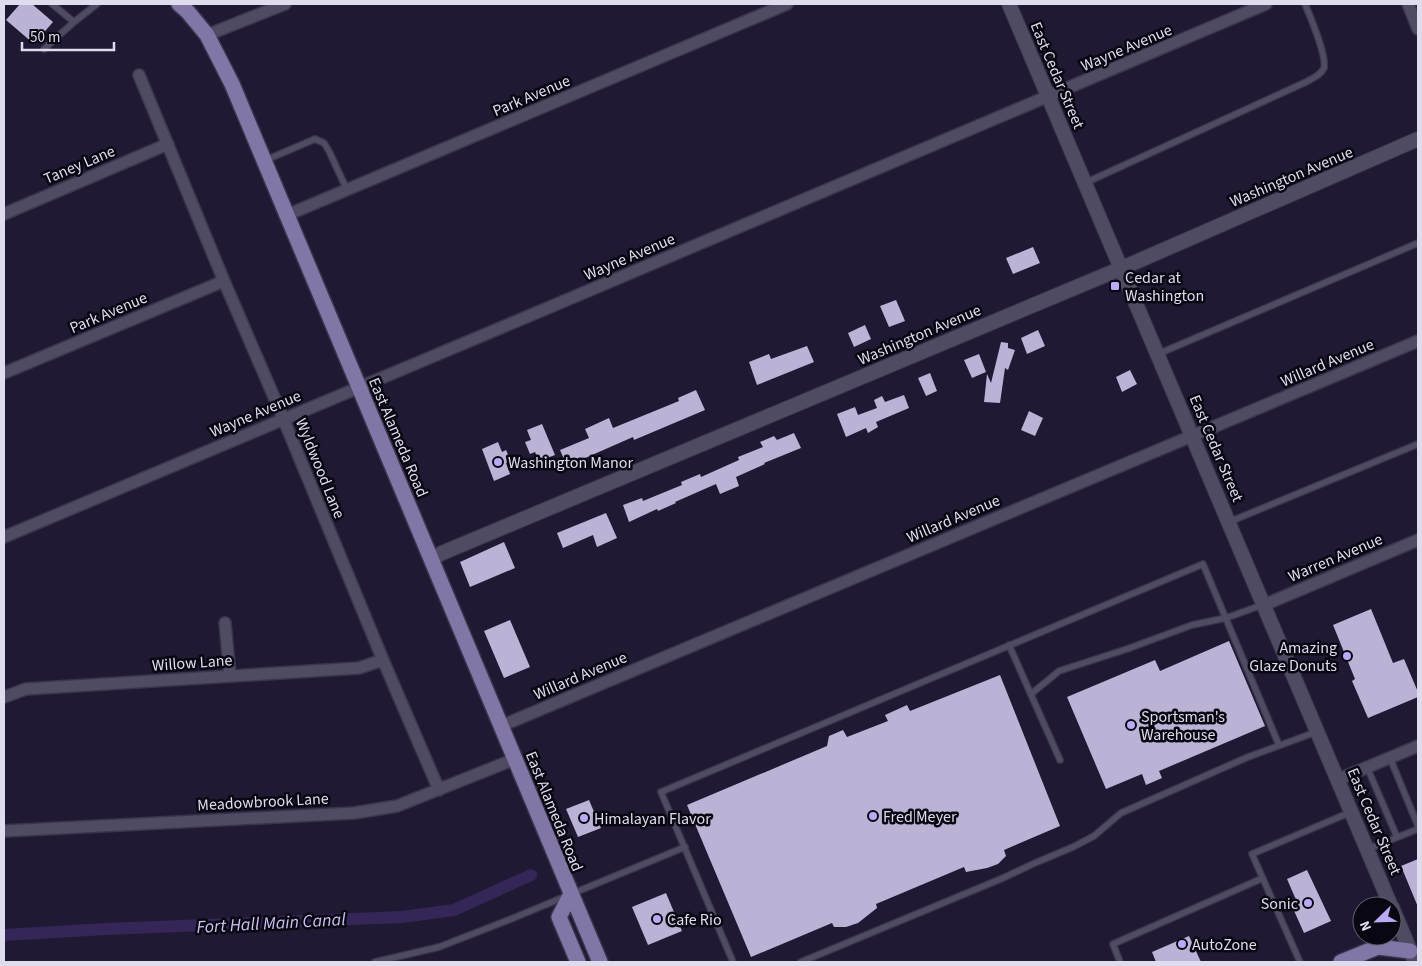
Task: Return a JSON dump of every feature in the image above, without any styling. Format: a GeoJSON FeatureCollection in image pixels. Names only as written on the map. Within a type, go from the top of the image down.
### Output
{"type":"FeatureCollection","features":[{"type":"Feature","properties":{"kind":"main road","name":"East Alameda Road"},"geometry":{"type":"LineString","coordinates":[[179,4],[207,35],[232,84],[600,962]]}},
{"type":"Feature","properties":{"kind":"main road","name":"East Alameda Road"},"geometry":{"type":"LineString","coordinates":[[571,894],[560,917],[578,962]]}},
{"type":"Feature","properties":{"kind":"main road"},"geometry":{"type":"LineString","coordinates":[[1341,962],[1378,947],[1415,954]]}},
{"type":"Feature","properties":{"kind":"main road"},"geometry":{"type":"LineString","coordinates":[[1397,962],[1415,954]]}},
{"type":"Feature","properties":{"kind":"street"},"geometry":{"type":"LineString","coordinates":[[207,35],[285,4]]}},
{"type":"Feature","properties":{"kind":"street","name":"Park Avenue"},"geometry":{"type":"LineString","coordinates":[[287,215],[787,4]]}},
{"type":"Feature","properties":{"kind":"street","name":"East Cedar Street"},"geometry":{"type":"LineString","coordinates":[[1009,4],[1387,896]]}},
{"type":"Feature","properties":{"kind":"street","name":"Wayne Avenue"},"geometry":{"type":"LineString","coordinates":[[4,537],[283,418],[1049,98],[1266,4]]}},
{"type":"Feature","properties":{"kind":"street"},"geometry":{"type":"LineString","coordinates":[[1408,4],[1418,29]]}},
{"type":"Feature","properties":{"kind":"street","name":"Wyldwood Lane"},"geometry":{"type":"LineString","coordinates":[[139,75],[439,790]]}},
{"type":"Feature","properties":{"kind":"street","name":"Washington Avenue"},"geometry":{"type":"LineString","coordinates":[[432,558],[1122,268],[1418,139]]}},
{"type":"Feature","properties":{"kind":"street","name":"Taney Lane"},"geometry":{"type":"LineString","coordinates":[[4,214],[168,144]]}},
{"type":"Feature","properties":{"kind":"street","name":"Park Avenue"},"geometry":{"type":"LineString","coordinates":[[4,373],[224,281]]}},
{"type":"Feature","properties":{"kind":"street","name":"Willard Avenue"},"geometry":{"type":"LineString","coordinates":[[501,726],[1418,341]]}},
{"type":"Feature","properties":{"kind":"street","name":"Warren Avenue"},"geometry":{"type":"LineString","coordinates":[[1264,604],[1418,540]]}},
{"type":"Feature","properties":{"kind":"street"},"geometry":{"type":"LineString","coordinates":[[224,623],[230,676]]}},
{"type":"Feature","properties":{"kind":"street","name":"Willow Lane"},"geometry":{"type":"LineString","coordinates":[[4,697],[26,689],[359,668],[383,660]]}},
{"type":"Feature","properties":{"kind":"street"},"geometry":{"type":"LineString","coordinates":[[1339,780],[1418,746]]}},
{"type":"Feature","properties":{"kind":"street","name":"Meadowbrook Lane"},"geometry":{"type":"LineString","coordinates":[[4,831],[354,813],[397,806],[515,759]]}},
{"type":"Feature","properties":{"kind":"street","name":"East Cedar Street"},"geometry":{"type":"LineString","coordinates":[[1402,927],[1415,954]]}},
{"type":"Feature","properties":{"kind":"lane"},"geometry":{"type":"LineString","coordinates":[[52,4],[74,22]]}},
{"type":"Feature","properties":{"kind":"lane"},"geometry":{"type":"LineString","coordinates":[[44,49],[97,4]]}},
{"type":"Feature","properties":{"kind":"lane"},"geometry":{"type":"LineString","coordinates":[[1085,183],[1320,74],[1325,66],[1323,53],[1305,4]]}},
{"type":"Feature","properties":{"kind":"lane"},"geometry":{"type":"LineString","coordinates":[[264,160],[315,140],[324,143],[347,190]]}},
{"type":"Feature","properties":{"kind":"lane"},"geometry":{"type":"LineString","coordinates":[[1158,354],[1418,243]]}},
{"type":"Feature","properties":{"kind":"lane"},"geometry":{"type":"LineString","coordinates":[[1229,522],[1418,444]]}},
{"type":"Feature","properties":{"kind":"lane"},"geometry":{"type":"LineString","coordinates":[[733,962],[662,792],[1203,564],[1279,745]]}},
{"type":"Feature","properties":{"kind":"lane"},"geometry":{"type":"LineString","coordinates":[[1031,694],[1059,671],[1192,625],[1226,618],[1264,604]]}},
{"type":"Feature","properties":{"kind":"lane"},"geometry":{"type":"LineString","coordinates":[[1009,645],[1060,760]]}},
{"type":"Feature","properties":{"kind":"lane"},"geometry":{"type":"LineString","coordinates":[[801,962],[1067,850],[1094,836],[1121,813],[1279,745],[1317,731]]}},
{"type":"Feature","properties":{"kind":"lane"},"geometry":{"type":"LineString","coordinates":[[1368,849],[1418,828],[1390,758]]}},
{"type":"Feature","properties":{"kind":"lane"},"geometry":{"type":"LineString","coordinates":[[1367,767],[1397,837]]}},
{"type":"Feature","properties":{"kind":"lane"},"geometry":{"type":"LineString","coordinates":[[1300,962],[1252,854],[1352,812]]}},
{"type":"Feature","properties":{"kind":"lane"},"geometry":{"type":"LineString","coordinates":[[375,962],[440,947],[685,847]]}},
{"type":"Feature","properties":{"kind":"lane"},"geometry":{"type":"LineString","coordinates":[[1120,962],[1112,944],[1263,878]]}},
{"type":"Feature","properties":{"kind":"building"},"geometry":{"type":"Polygon","coordinates":[[[20,4],[32,4],[53,22],[34,44],[6,20],[20,4]]]}},
{"type":"Feature","properties":{"kind":"building"},"geometry":{"type":"Polygon","coordinates":[[[1033,247],[1040,263],[1013,274],[1006,258],[1033,247]]]}},
{"type":"Feature","properties":{"kind":"building"},"geometry":{"type":"Polygon","coordinates":[[[896,300],[905,321],[889,327],[880,306],[896,300]]]}},
{"type":"Feature","properties":{"kind":"building"},"geometry":{"type":"Polygon","coordinates":[[[865,325],[871,339],[854,347],[848,333],[865,325]]]}},
{"type":"Feature","properties":{"kind":"building"},"geometry":{"type":"Polygon","coordinates":[[[1038,330],[1045,346],[1027,354],[1021,338],[1038,330]]]}},
{"type":"Feature","properties":{"kind":"building"},"geometry":{"type":"Polygon","coordinates":[[[1001,342],[1008,343],[1008,348],[1015,350],[1008,370],[1005,368],[1000,403],[984,402],[987,374],[991,383],[1001,342]]]}},
{"type":"Feature","properties":{"kind":"building"},"geometry":{"type":"Polygon","coordinates":[[[807,346],[814,362],[757,385],[749,362],[769,354],[771,359],[807,346]]]}},
{"type":"Feature","properties":{"kind":"building"},"geometry":{"type":"Polygon","coordinates":[[[979,354],[986,372],[972,378],[964,360],[979,354]]]}},
{"type":"Feature","properties":{"kind":"building"},"geometry":{"type":"Polygon","coordinates":[[[1130,370],[1137,384],[1122,392],[1116,377],[1130,370]]]}},
{"type":"Feature","properties":{"kind":"building"},"geometry":{"type":"Polygon","coordinates":[[[930,373],[937,391],[926,396],[918,378],[930,373]]]}},
{"type":"Feature","properties":{"kind":"building"},"geometry":{"type":"Polygon","coordinates":[[[696,390],[705,410],[634,440],[633,437],[567,466],[560,450],[589,438],[585,429],[609,418],[613,428],[679,401],[678,398],[696,390]]]}},
{"type":"Feature","properties":{"kind":"building"},"geometry":{"type":"Polygon","coordinates":[[[904,395],[909,408],[876,422],[878,427],[868,433],[866,428],[846,437],[837,414],[855,407],[858,415],[877,408],[874,400],[882,396],[885,402],[904,395]]]}},
{"type":"Feature","properties":{"kind":"building"},"geometry":{"type":"Polygon","coordinates":[[[1029,411],[1043,418],[1035,436],[1021,430],[1029,411]]]}},
{"type":"Feature","properties":{"kind":"building","name":"Washington Manor"},"geometry":{"type":"Polygon","coordinates":[[[542,424],[555,455],[539,461],[535,452],[530,454],[525,442],[531,440],[527,430],[542,424]]]}},
{"type":"Feature","properties":{"kind":"building"},"geometry":{"type":"Polygon","coordinates":[[[794,433],[801,448],[736,477],[739,486],[720,494],[716,484],[658,511],[657,509],[629,522],[623,505],[642,498],[643,501],[682,485],[681,482],[700,474],[701,477],[739,460],[738,457],[763,447],[760,442],[774,436],[777,440],[794,433]]]}},
{"type":"Feature","properties":{"kind":"building","name":"Washington Manor"},"geometry":{"type":"Polygon","coordinates":[[[498,442],[502,452],[506,450],[511,461],[506,463],[510,474],[494,481],[482,449],[498,442]]]}},
{"type":"Feature","properties":{"kind":"building"},"geometry":{"type":"Polygon","coordinates":[[[606,513],[617,538],[597,547],[593,535],[563,548],[557,533],[606,513]]]}},
{"type":"Feature","properties":{"kind":"building"},"geometry":{"type":"Polygon","coordinates":[[[504,542],[515,568],[470,587],[460,562],[504,542]]]}},
{"type":"Feature","properties":{"kind":"building"},"geometry":{"type":"Polygon","coordinates":[[[1371,609],[1393,663],[1404,659],[1418,692],[1418,697],[1368,718],[1352,681],[1355,679],[1333,625],[1371,609]]]}},
{"type":"Feature","properties":{"kind":"building"},"geometry":{"type":"Polygon","coordinates":[[[510,620],[530,667],[504,678],[484,631],[510,620]]]}},
{"type":"Feature","properties":{"kind":"building"},"geometry":{"type":"Polygon","coordinates":[[[1229,641],[1265,726],[1159,771],[1162,778],[1146,785],[1142,774],[1106,789],[1067,697],[1155,660],[1160,671],[1229,641]]]}},
{"type":"Feature","properties":{"kind":"building","name":"Fred Meyer"},"geometry":{"type":"Polygon","coordinates":[[[1000,675],[1060,826],[1004,850],[1006,856],[998,864],[966,872],[964,867],[876,904],[877,908],[858,923],[846,927],[834,927],[832,923],[751,957],[687,805],[827,746],[829,736],[843,730],[847,737],[888,721],[885,715],[907,705],[910,711],[1000,675]]]}},
{"type":"Feature","properties":{"kind":"building","name":"Himalayan Flavor"},"geometry":{"type":"Polygon","coordinates":[[[589,800],[601,828],[578,837],[566,809],[589,800]]]}},
{"type":"Feature","properties":{"kind":"building"},"geometry":{"type":"Polygon","coordinates":[[[1418,859],[1418,907],[1401,866],[1418,859]]]}},
{"type":"Feature","properties":{"kind":"building","name":"Sonic"},"geometry":{"type":"Polygon","coordinates":[[[1307,870],[1331,921],[1304,933],[1291,904],[1297,902],[1287,879],[1307,870]]]}},
{"type":"Feature","properties":{"kind":"building","name":"Cafe Rio"},"geometry":{"type":"Polygon","coordinates":[[[666,893],[682,931],[648,945],[632,907],[666,893]]]}},
{"type":"Feature","properties":{"kind":"building","name":"AutoZone"},"geometry":{"type":"Polygon","coordinates":[[[1189,936],[1201,962],[1156,962],[1152,952],[1189,936]]]}},
{"type":"Feature","properties":{"kind":"waterway","name":"Fort Hall Main Canal"},"geometry":{"type":"LineString","coordinates":[[4,935],[402,917],[454,910],[531,875]]}},
{"type":"Feature","properties":{"kind":"place","name":"Cedar at Washington"},"geometry":{"type":"Point","coordinates":[1115,286]}},
{"type":"Feature","properties":{"kind":"place","name":"Washington Manor"},"geometry":{"type":"Point","coordinates":[498,462]}},
{"type":"Feature","properties":{"kind":"place","name":"Amazing Glaze Donuts"},"geometry":{"type":"Point","coordinates":[1347,656]}},
{"type":"Feature","properties":{"kind":"place","name":"Sportsman's Warehouse"},"geometry":{"type":"Point","coordinates":[1131,725]}},
{"type":"Feature","properties":{"kind":"place","name":"Fred Meyer"},"geometry":{"type":"Point","coordinates":[873,816]}},
{"type":"Feature","properties":{"kind":"place","name":"Himalayan Flavor"},"geometry":{"type":"Point","coordinates":[584,818]}},
{"type":"Feature","properties":{"kind":"place","name":"Sonic"},"geometry":{"type":"Point","coordinates":[1308,903]}},
{"type":"Feature","properties":{"kind":"place","name":"Cafe Rio"},"geometry":{"type":"Point","coordinates":[657,919]}},
{"type":"Feature","properties":{"kind":"place","name":"AutoZone"},"geometry":{"type":"Point","coordinates":[1182,944]}}]}
